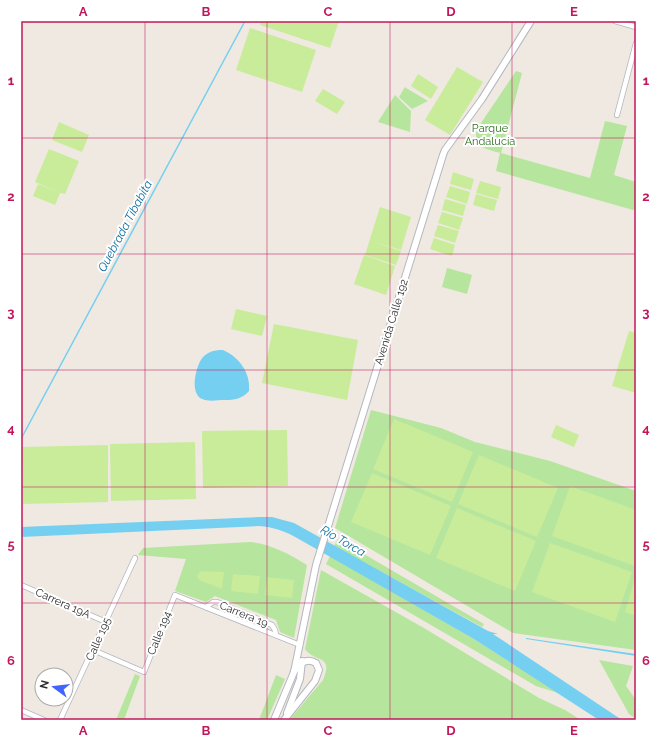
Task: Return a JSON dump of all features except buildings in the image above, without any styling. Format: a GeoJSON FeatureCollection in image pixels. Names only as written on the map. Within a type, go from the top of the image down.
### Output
{"type":"FeatureCollection","features":[{"type":"Feature","properties":{"kind":"main road","name":"Avenida Calle 192"},"geometry":{"type":"LineString","coordinates":[[274,720],[294,672],[319,554],[443,155],[482,99],[531,21]]}},
{"type":"Feature","properties":{"kind":"main road","name":"Avenida Calle 192"},"geometry":{"type":"LineString","coordinates":[[284,720],[300,679],[302,662],[300,645]]}},
{"type":"Feature","properties":{"kind":"main road"},"geometry":{"type":"LineString","coordinates":[[284,720],[315,681],[319,670],[316,663],[309,660],[302,662],[294,672]]}},
{"type":"Feature","properties":{"kind":"street"},"geometry":{"type":"LineString","coordinates":[[615,21],[636,27]]}},
{"type":"Feature","properties":{"kind":"street"},"geometry":{"type":"LineString","coordinates":[[617,115],[636,42]]}},
{"type":"Feature","properties":{"kind":"street","name":"Calle 195"},"geometry":{"type":"LineString","coordinates":[[60,720],[135,558]]}},
{"type":"Feature","properties":{"kind":"street","name":"Carrera 19A"},"geometry":{"type":"LineString","coordinates":[[21,584],[106,622]]}},
{"type":"Feature","properties":{"kind":"street","name":"Carrera 19"},"geometry":{"type":"LineString","coordinates":[[175,595],[300,645]]}},
{"type":"Feature","properties":{"kind":"street","name":"Calle 194"},"geometry":{"type":"LineString","coordinates":[[93,650],[144,672],[175,595]]}},
{"type":"Feature","properties":{"kind":"street","name":"Carrera 19"},"geometry":{"type":"LineString","coordinates":[[206,607],[213,602],[217,602],[272,625],[276,635]]}},
{"type":"Feature","properties":{"kind":"street"},"geometry":{"type":"LineString","coordinates":[[21,710],[44,720]]}},
{"type":"Feature","properties":{"kind":"green space"},"geometry":{"type":"Polygon","coordinates":[[[261,21],[339,21],[330,48],[260,25],[261,21]]]}},
{"type":"Feature","properties":{"kind":"green space"},"geometry":{"type":"Polygon","coordinates":[[[250,28],[316,50],[302,92],[236,70],[250,28]]]}},
{"type":"Feature","properties":{"kind":"green space"},"geometry":{"type":"Polygon","coordinates":[[[457,67],[483,82],[450,135],[425,120],[457,67]]]}},
{"type":"Feature","properties":{"kind":"green space","name":"Parque Andalucía"},"geometry":{"type":"Polygon","coordinates":[[[516,71],[522,73],[501,153],[590,178],[605,121],[627,126],[614,175],[636,182],[636,209],[633,210],[496,171],[500,153],[486,149],[479,144],[476,135],[477,129],[516,71]]]}},
{"type":"Feature","properties":{"kind":"green space"},"geometry":{"type":"Polygon","coordinates":[[[418,74],[438,87],[431,99],[411,86],[418,74]]]}},
{"type":"Feature","properties":{"kind":"green space"},"geometry":{"type":"Polygon","coordinates":[[[405,87],[428,101],[412,109],[399,97],[405,87]]]}},
{"type":"Feature","properties":{"kind":"green space"},"geometry":{"type":"Polygon","coordinates":[[[323,89],[345,102],[337,114],[315,101],[323,89]]]}},
{"type":"Feature","properties":{"kind":"green space"},"geometry":{"type":"Polygon","coordinates":[[[395,95],[411,111],[410,132],[378,122],[395,95]]]}},
{"type":"Feature","properties":{"kind":"green space"},"geometry":{"type":"Polygon","coordinates":[[[59,122],[89,135],[82,152],[52,140],[59,122]]]}},
{"type":"Feature","properties":{"kind":"green space"},"geometry":{"type":"Polygon","coordinates":[[[49,149],[79,161],[65,194],[35,182],[49,149]]]}},
{"type":"Feature","properties":{"kind":"green space"},"geometry":{"type":"Polygon","coordinates":[[[453,172],[474,179],[471,190],[450,184],[453,172]]]}},
{"type":"Feature","properties":{"kind":"green space"},"geometry":{"type":"Polygon","coordinates":[[[480,181],[501,187],[498,199],[476,193],[480,181]]]}},
{"type":"Feature","properties":{"kind":"green space"},"geometry":{"type":"Polygon","coordinates":[[[38,184],[60,193],[55,205],[33,196],[38,184]]]}},
{"type":"Feature","properties":{"kind":"green space"},"geometry":{"type":"Polygon","coordinates":[[[450,186],[470,192],[467,204],[446,197],[450,186]]]}},
{"type":"Feature","properties":{"kind":"green space"},"geometry":{"type":"Polygon","coordinates":[[[476,194],[497,200],[494,211],[473,205],[476,194]]]}},
{"type":"Feature","properties":{"kind":"green space"},"geometry":{"type":"Polygon","coordinates":[[[445,199],[466,205],[463,216],[442,210],[445,199]]]}},
{"type":"Feature","properties":{"kind":"green space"},"geometry":{"type":"Polygon","coordinates":[[[380,207],[411,217],[401,250],[375,242],[401,251],[396,265],[365,255],[380,207]]]}},
{"type":"Feature","properties":{"kind":"green space"},"geometry":{"type":"Polygon","coordinates":[[[442,212],[463,218],[459,230],[438,223],[442,212]]]}},
{"type":"Feature","properties":{"kind":"green space"},"geometry":{"type":"Polygon","coordinates":[[[438,225],[459,231],[455,243],[434,236],[438,225]]]}},
{"type":"Feature","properties":{"kind":"green space"},"geometry":{"type":"Polygon","coordinates":[[[434,238],[455,245],[452,256],[430,249],[434,238]]]}},
{"type":"Feature","properties":{"kind":"green space"},"geometry":{"type":"Polygon","coordinates":[[[364,255],[395,266],[386,295],[354,284],[364,255]]]}},
{"type":"Feature","properties":{"kind":"green space"},"geometry":{"type":"Polygon","coordinates":[[[447,268],[472,275],[467,294],[442,287],[447,268]]]}},
{"type":"Feature","properties":{"kind":"green space"},"geometry":{"type":"Polygon","coordinates":[[[236,309],[267,316],[262,336],[231,329],[236,309]]]}},
{"type":"Feature","properties":{"kind":"green space"},"geometry":{"type":"Polygon","coordinates":[[[274,324],[358,340],[347,400],[262,383],[274,324]]]}},
{"type":"Feature","properties":{"kind":"green space"},"geometry":{"type":"Polygon","coordinates":[[[629,331],[636,333],[636,393],[612,386],[629,331]]]}},
{"type":"Feature","properties":{"kind":"green space"},"geometry":{"type":"Polygon","coordinates":[[[371,410],[441,428],[475,442],[550,461],[636,491],[636,650],[513,633],[335,528],[371,410]]]}},
{"type":"Feature","properties":{"kind":"green space"},"geometry":{"type":"Polygon","coordinates":[[[394,419],[473,452],[452,502],[373,469],[394,419]]]}},
{"type":"Feature","properties":{"kind":"green space"},"geometry":{"type":"Polygon","coordinates":[[[556,425],[579,435],[574,447],[551,437],[556,425]]]}},
{"type":"Feature","properties":{"kind":"green space"},"geometry":{"type":"Polygon","coordinates":[[[287,430],[288,486],[203,488],[202,431],[287,430]]]}},
{"type":"Feature","properties":{"kind":"green space"},"geometry":{"type":"Polygon","coordinates":[[[195,442],[196,499],[111,501],[110,444],[195,442]]]}},
{"type":"Feature","properties":{"kind":"green space"},"geometry":{"type":"Polygon","coordinates":[[[108,445],[108,502],[23,504],[22,447],[108,445]]]}},
{"type":"Feature","properties":{"kind":"green space"},"geometry":{"type":"Polygon","coordinates":[[[479,455],[558,488],[537,537],[458,504],[479,455]]]}},
{"type":"Feature","properties":{"kind":"green space"},"geometry":{"type":"Polygon","coordinates":[[[372,473],[451,506],[430,555],[351,522],[372,473]]]}},
{"type":"Feature","properties":{"kind":"green space"},"geometry":{"type":"Polygon","coordinates":[[[570,486],[636,510],[635,566],[552,536],[570,486]]]}},
{"type":"Feature","properties":{"kind":"green space"},"geometry":{"type":"Polygon","coordinates":[[[457,508],[536,541],[515,591],[436,558],[457,508]]]}},
{"type":"Feature","properties":{"kind":"green space"},"geometry":{"type":"Polygon","coordinates":[[[338,539],[484,624],[482,627],[334,546],[338,539]]]}},
{"type":"Feature","properties":{"kind":"green space"},"geometry":{"type":"Polygon","coordinates":[[[250,542],[273,547],[287,553],[307,565],[294,638],[280,632],[276,620],[215,596],[206,602],[175,591],[186,559],[138,555],[143,548],[250,542]]]}},
{"type":"Feature","properties":{"kind":"green space"},"geometry":{"type":"Polygon","coordinates":[[[550,543],[632,572],[615,622],[532,592],[550,543]]]}},
{"type":"Feature","properties":{"kind":"green space"},"geometry":{"type":"Polygon","coordinates":[[[330,556],[474,639],[558,693],[536,686],[326,564],[330,556]]]}},
{"type":"Feature","properties":{"kind":"green space"},"geometry":{"type":"Polygon","coordinates":[[[321,570],[424,628],[539,698],[565,710],[581,720],[295,720],[291,718],[323,680],[326,672],[325,662],[305,649],[321,570]]]}},
{"type":"Feature","properties":{"kind":"green space"},"geometry":{"type":"Polygon","coordinates":[[[201,571],[224,572],[222,589],[199,580],[197,576],[201,571]]]}},
{"type":"Feature","properties":{"kind":"green space"},"geometry":{"type":"Polygon","coordinates":[[[233,574],[260,576],[258,594],[231,591],[233,574]]]}},
{"type":"Feature","properties":{"kind":"green space"},"geometry":{"type":"Polygon","coordinates":[[[636,575],[636,616],[625,612],[636,575]]]}},
{"type":"Feature","properties":{"kind":"green space"},"geometry":{"type":"Polygon","coordinates":[[[267,577],[294,580],[292,598],[265,595],[267,577]]]}},
{"type":"Feature","properties":{"kind":"green space"},"geometry":{"type":"Polygon","coordinates":[[[599,660],[633,666],[626,686],[636,700],[636,719],[629,714],[599,660]]]}},
{"type":"Feature","properties":{"kind":"green space"},"geometry":{"type":"Polygon","coordinates":[[[135,674],[140,676],[124,720],[116,720],[135,674]]]}},
{"type":"Feature","properties":{"kind":"green space"},"geometry":{"type":"Polygon","coordinates":[[[276,675],[285,679],[267,720],[259,720],[276,675]]]}},
{"type":"Feature","properties":{"kind":"water"},"geometry":{"type":"Polygon","coordinates":[[[223,350],[239,361],[243,366],[248,378],[249,391],[244,396],[235,399],[210,401],[202,399],[198,396],[195,385],[196,372],[200,361],[210,352],[223,350]]]}},
{"type":"Feature","properties":{"kind":"water"},"geometry":{"type":"Polygon","coordinates":[[[272,517],[294,523],[488,631],[498,634],[493,634],[622,720],[599,720],[474,639],[297,538],[279,530],[259,526],[21,537],[21,527],[272,517]]]}},
{"type":"Feature","properties":{"kind":"water"},"geometry":{"type":"Polygon","coordinates":[[[526,639],[636,654],[636,656],[526,639]]]}},
{"type":"Feature","properties":{"kind":"waterway","name":"Quebrada Tibabita"},"geometry":{"type":"LineString","coordinates":[[21,439],[245,21]]}},
{"type":"Feature","properties":{"kind":"water label","name":"Río Torca"},"geometry":{"type":"Point","coordinates":[343,541]}}]}
